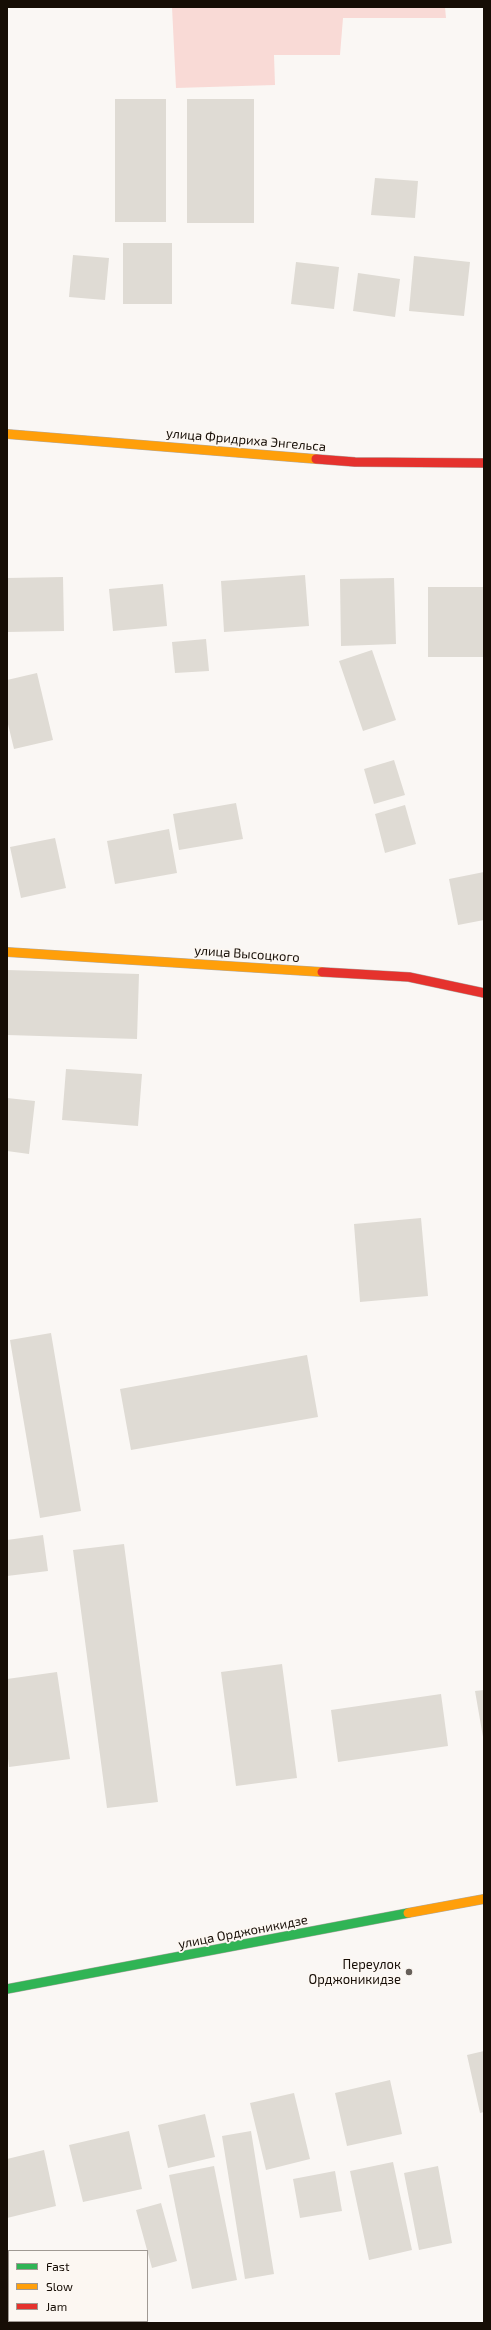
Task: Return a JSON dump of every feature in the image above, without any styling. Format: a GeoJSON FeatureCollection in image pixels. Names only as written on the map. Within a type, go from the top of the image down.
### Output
{"type":"FeatureCollection","features":[{"type":"Feature","properties":{"kind":"street","name":"улица Фридриха Энгельса"},"geometry":{"type":"LineString","coordinates":[[7,434],[355,462],[484,464]]}},
{"type":"Feature","properties":{"kind":"street","name":"улица Высоцкого"},"geometry":{"type":"LineString","coordinates":[[7,952],[409,977],[484,993]]}},
{"type":"Feature","properties":{"kind":"street","name":"улица Орджоникидзе"},"geometry":{"type":"LineString","coordinates":[[7,1989],[484,1899]]}},
{"type":"Feature","properties":{"kind":"shaded area"},"geometry":{"type":"Polygon","coordinates":[[[172,7],[445,7],[446,18],[343,18],[340,55],[274,55],[275,85],[176,88],[172,7]]]}},
{"type":"Feature","properties":{"kind":"building"},"geometry":{"type":"Polygon","coordinates":[[[115,99],[166,99],[166,222],[115,222],[115,99]]]}},
{"type":"Feature","properties":{"kind":"building"},"geometry":{"type":"Polygon","coordinates":[[[187,99],[254,99],[254,223],[187,223],[187,99]]]}},
{"type":"Feature","properties":{"kind":"building"},"geometry":{"type":"Polygon","coordinates":[[[375,178],[418,181],[415,218],[371,215],[375,178]]]}},
{"type":"Feature","properties":{"kind":"building"},"geometry":{"type":"Polygon","coordinates":[[[123,243],[172,243],[172,304],[123,304],[123,243]]]}},
{"type":"Feature","properties":{"kind":"building"},"geometry":{"type":"Polygon","coordinates":[[[73,255],[109,258],[105,300],[69,297],[73,255]]]}},
{"type":"Feature","properties":{"kind":"building"},"geometry":{"type":"Polygon","coordinates":[[[414,256],[470,262],[464,316],[409,311],[414,256]]]}},
{"type":"Feature","properties":{"kind":"building"},"geometry":{"type":"Polygon","coordinates":[[[296,262],[339,267],[334,309],[291,304],[296,262]]]}},
{"type":"Feature","properties":{"kind":"building"},"geometry":{"type":"Polygon","coordinates":[[[358,273],[400,279],[395,317],[353,311],[358,273]]]}},
{"type":"Feature","properties":{"kind":"building"},"geometry":{"type":"Polygon","coordinates":[[[305,575],[309,626],[224,632],[221,581],[305,575]]]}},
{"type":"Feature","properties":{"kind":"building"},"geometry":{"type":"Polygon","coordinates":[[[63,577],[64,631],[7,632],[7,578],[63,577]]]}},
{"type":"Feature","properties":{"kind":"building"},"geometry":{"type":"Polygon","coordinates":[[[394,578],[396,644],[341,646],[340,579],[394,578]]]}},
{"type":"Feature","properties":{"kind":"building"},"geometry":{"type":"Polygon","coordinates":[[[163,584],[167,626],[113,631],[109,589],[163,584]]]}},
{"type":"Feature","properties":{"kind":"building"},"geometry":{"type":"Polygon","coordinates":[[[428,587],[484,587],[484,657],[428,657],[428,587]]]}},
{"type":"Feature","properties":{"kind":"building"},"geometry":{"type":"Polygon","coordinates":[[[206,639],[209,671],[175,673],[172,642],[206,639]]]}},
{"type":"Feature","properties":{"kind":"building"},"geometry":{"type":"Polygon","coordinates":[[[372,650],[396,720],[363,731],[339,661],[372,650]]]}},
{"type":"Feature","properties":{"kind":"building"},"geometry":{"type":"Polygon","coordinates":[[[37,673],[53,740],[14,749],[7,720],[7,680],[37,673]]]}},
{"type":"Feature","properties":{"kind":"building"},"geometry":{"type":"Polygon","coordinates":[[[394,760],[405,795],[374,804],[364,769],[394,760]]]}},
{"type":"Feature","properties":{"kind":"building"},"geometry":{"type":"Polygon","coordinates":[[[236,803],[243,839],[179,850],[173,814],[236,803]]]}},
{"type":"Feature","properties":{"kind":"building"},"geometry":{"type":"Polygon","coordinates":[[[405,805],[416,844],[385,853],[375,814],[405,805]]]}},
{"type":"Feature","properties":{"kind":"building"},"geometry":{"type":"Polygon","coordinates":[[[169,829],[177,873],[115,884],[107,841],[169,829]]]}},
{"type":"Feature","properties":{"kind":"building"},"geometry":{"type":"Polygon","coordinates":[[[55,838],[66,888],[21,898],[10,847],[55,838]]]}},
{"type":"Feature","properties":{"kind":"building"},"geometry":{"type":"Polygon","coordinates":[[[484,872],[484,920],[458,925],[449,879],[484,872]]]}},
{"type":"Feature","properties":{"kind":"building"},"geometry":{"type":"Polygon","coordinates":[[[7,970],[139,974],[137,1039],[7,1035],[7,970]]]}},
{"type":"Feature","properties":{"kind":"building"},"geometry":{"type":"Polygon","coordinates":[[[66,1069],[142,1074],[138,1126],[62,1120],[66,1069]]]}},
{"type":"Feature","properties":{"kind":"building"},"geometry":{"type":"Polygon","coordinates":[[[7,1098],[35,1101],[29,1154],[7,1151],[7,1098]]]}},
{"type":"Feature","properties":{"kind":"building"},"geometry":{"type":"Polygon","coordinates":[[[421,1218],[428,1296],[360,1302],[354,1224],[421,1218]]]}},
{"type":"Feature","properties":{"kind":"building"},"geometry":{"type":"Polygon","coordinates":[[[51,1333],[81,1511],[40,1518],[10,1340],[51,1333]]]}},
{"type":"Feature","properties":{"kind":"building"},"geometry":{"type":"Polygon","coordinates":[[[307,1355],[318,1417],[131,1450],[120,1389],[307,1355]]]}},
{"type":"Feature","properties":{"kind":"building"},"geometry":{"type":"Polygon","coordinates":[[[43,1535],[48,1571],[7,1576],[7,1540],[43,1535]]]}},
{"type":"Feature","properties":{"kind":"building"},"geometry":{"type":"Polygon","coordinates":[[[124,1544],[158,1802],[107,1808],[73,1550],[124,1544]]]}},
{"type":"Feature","properties":{"kind":"building"},"geometry":{"type":"Polygon","coordinates":[[[282,1664],[297,1778],[236,1786],[221,1672],[282,1664]]]}},
{"type":"Feature","properties":{"kind":"building"},"geometry":{"type":"Polygon","coordinates":[[[57,1672],[70,1759],[9,1767],[7,1750],[7,1679],[57,1672]]]}},
{"type":"Feature","properties":{"kind":"building"},"geometry":{"type":"Polygon","coordinates":[[[484,1690],[484,1737],[483,1737],[475,1691],[484,1690]]]}},
{"type":"Feature","properties":{"kind":"building"},"geometry":{"type":"Polygon","coordinates":[[[441,1694],[448,1746],[338,1762],[331,1710],[441,1694]]]}},
{"type":"Feature","properties":{"kind":"building"},"geometry":{"type":"Polygon","coordinates":[[[484,2051],[484,2112],[480,2113],[467,2055],[484,2051]]]}},
{"type":"Feature","properties":{"kind":"building"},"geometry":{"type":"Polygon","coordinates":[[[390,2080],[402,2134],[347,2146],[335,2093],[390,2080]]]}},
{"type":"Feature","properties":{"kind":"building"},"geometry":{"type":"Polygon","coordinates":[[[294,2093],[310,2159],[266,2170],[250,2103],[294,2093]]]}},
{"type":"Feature","properties":{"kind":"building"},"geometry":{"type":"Polygon","coordinates":[[[205,2114],[215,2157],[168,2168],[158,2125],[205,2114]]]}},
{"type":"Feature","properties":{"kind":"building"},"geometry":{"type":"Polygon","coordinates":[[[129,2131],[142,2189],[83,2202],[69,2145],[129,2131]]]}},
{"type":"Feature","properties":{"kind":"building"},"geometry":{"type":"Polygon","coordinates":[[[251,2131],[274,2274],[245,2279],[222,2136],[251,2131]]]}},
{"type":"Feature","properties":{"kind":"building"},"geometry":{"type":"Polygon","coordinates":[[[44,2150],[56,2206],[7,2218],[7,2159],[44,2150]]]}},
{"type":"Feature","properties":{"kind":"building"},"geometry":{"type":"Polygon","coordinates":[[[393,2162],[412,2250],[369,2260],[350,2171],[393,2162]]]}},
{"type":"Feature","properties":{"kind":"building"},"geometry":{"type":"Polygon","coordinates":[[[214,2166],[237,2280],[192,2289],[169,2175],[214,2166]]]}},
{"type":"Feature","properties":{"kind":"building"},"geometry":{"type":"Polygon","coordinates":[[[438,2166],[452,2243],[419,2250],[404,2173],[438,2166]]]}},
{"type":"Feature","properties":{"kind":"building"},"geometry":{"type":"Polygon","coordinates":[[[335,2171],[342,2211],[300,2218],[293,2179],[335,2171]]]}},
{"type":"Feature","properties":{"kind":"building"},"geometry":{"type":"Polygon","coordinates":[[[161,2203],[177,2261],[152,2268],[136,2210],[161,2203]]]}},
{"type":"Feature","properties":{"kind":"traffic: fast"},"geometry":{"type":"LineString","coordinates":[[7,1989],[408,1913]]}},
{"type":"Feature","properties":{"kind":"traffic: slow"},"geometry":{"type":"LineString","coordinates":[[7,434],[316,459]]}},
{"type":"Feature","properties":{"kind":"traffic: slow"},"geometry":{"type":"LineString","coordinates":[[7,952],[322,972]]}},
{"type":"Feature","properties":{"kind":"traffic: slow"},"geometry":{"type":"LineString","coordinates":[[408,1913],[484,1899]]}},
{"type":"Feature","properties":{"kind":"traffic: jam"},"geometry":{"type":"LineString","coordinates":[[316,459],[355,462],[484,463]]}},
{"type":"Feature","properties":{"kind":"traffic: jam"},"geometry":{"type":"LineString","coordinates":[[322,972],[409,977],[484,993]]}},
{"type":"Feature","properties":{"kind":"place","name":"Переулок Орджоникидзе"},"geometry":{"type":"Point","coordinates":[409,1972]}}]}
